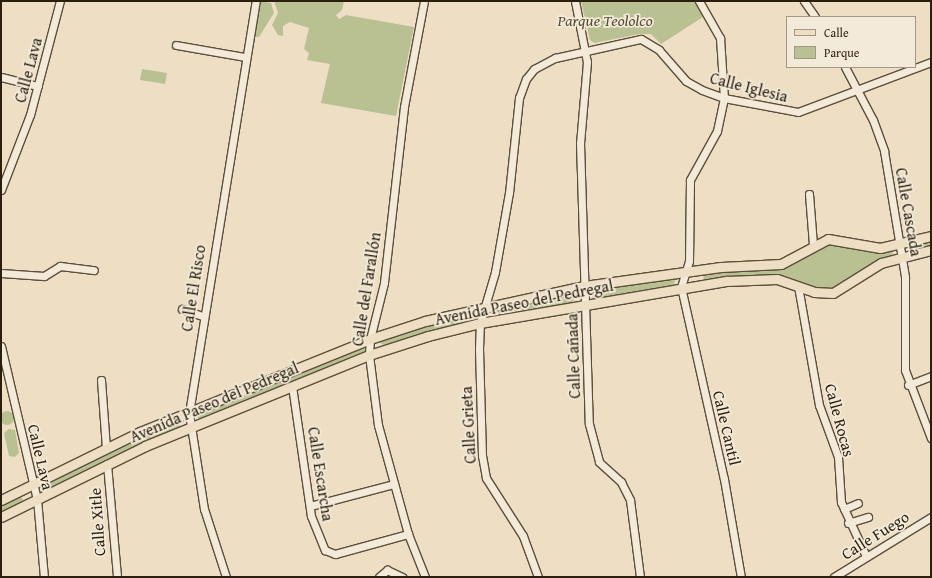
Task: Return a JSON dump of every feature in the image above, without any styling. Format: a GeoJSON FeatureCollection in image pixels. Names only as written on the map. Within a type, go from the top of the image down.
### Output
{"type":"FeatureCollection","features":[{"type":"Feature","properties":{"kind":"main road","name":"Avenida Paseo del Pedregal"},"geometry":{"type":"LineString","coordinates":[[1,500],[106,448],[370,339],[485,307],[584,286],[686,272],[781,264],[798,258],[813,245],[832,238],[867,248],[931,236]]}},
{"type":"Feature","properties":{"kind":"main road","name":"Avenida Paseo del Pedregal"},"geometry":{"type":"LineString","coordinates":[[1,517],[107,464],[292,386],[370,355],[480,323],[681,287],[773,279],[819,293],[833,293],[874,266],[931,250]]}},
{"type":"Feature","properties":{"kind":"street","name":"Calle Lava"},"geometry":{"type":"LineString","coordinates":[[1,190],[38,86],[60,1]]}},
{"type":"Feature","properties":{"kind":"street","name":"Calle El Risco"},"geometry":{"type":"LineString","coordinates":[[226,577],[204,509],[190,428],[189,413],[202,316],[244,57],[256,1]]}},
{"type":"Feature","properties":{"kind":"street","name":"Calle del Farallón"},"geometry":{"type":"LineString","coordinates":[[424,1],[404,107],[384,283],[370,339],[370,355],[374,407],[408,534],[425,577]]}},
{"type":"Feature","properties":{"kind":"street","name":"Calle Cañada"},"geometry":{"type":"LineString","coordinates":[[575,1],[585,50],[580,143],[590,438],[599,462],[620,482],[630,500],[640,577]]}},
{"type":"Feature","properties":{"kind":"street"},"geometry":{"type":"LineString","coordinates":[[681,287],[689,261],[690,180],[717,131],[724,98],[720,38],[699,1]]}},
{"type":"Feature","properties":{"kind":"street"},"geometry":{"type":"LineString","coordinates":[[804,1],[814,16]]}},
{"type":"Feature","properties":{"kind":"street","name":"Calle Iglesia"},"geometry":{"type":"LineString","coordinates":[[485,307],[509,193],[520,98],[526,79],[544,62],[585,50],[632,39],[648,41],[686,81],[724,98],[798,112],[858,91],[916,68]]}},
{"type":"Feature","properties":{"kind":"street"},"geometry":{"type":"LineString","coordinates":[[176,45],[244,57]]}},
{"type":"Feature","properties":{"kind":"street","name":"Calle Iglesia"},"geometry":{"type":"LineString","coordinates":[[916,68],[931,62]]}},
{"type":"Feature","properties":{"kind":"street","name":"Calle Cascada"},"geometry":{"type":"LineString","coordinates":[[846,68],[858,91],[884,151],[903,257],[908,385],[931,438]]}},
{"type":"Feature","properties":{"kind":"street"},"geometry":{"type":"LineString","coordinates":[[1,77],[38,86]]}},
{"type":"Feature","properties":{"kind":"street"},"geometry":{"type":"LineString","coordinates":[[809,194],[813,245]]}},
{"type":"Feature","properties":{"kind":"street"},"geometry":{"type":"LineString","coordinates":[[1,272],[44,276],[60,266],[94,270]]}},
{"type":"Feature","properties":{"kind":"street","name":"Calle Rocas"},"geometry":{"type":"LineString","coordinates":[[798,286],[820,404],[836,445],[844,509],[848,523],[866,556]]}},
{"type":"Feature","properties":{"kind":"street","name":"Calle Cantil"},"geometry":{"type":"LineString","coordinates":[[681,287],[724,479],[741,577]]}},
{"type":"Feature","properties":{"kind":"street","name":"Calle Grieta"},"geometry":{"type":"LineString","coordinates":[[485,307],[480,323],[482,456],[486,478],[523,536],[538,577]]}},
{"type":"Feature","properties":{"kind":"street"},"geometry":{"type":"LineString","coordinates":[[182,309],[202,316]]}},
{"type":"Feature","properties":{"kind":"street","name":"Calle Lava"},"geometry":{"type":"LineString","coordinates":[[1,346],[36,499],[44,577]]}},
{"type":"Feature","properties":{"kind":"street"},"geometry":{"type":"LineString","coordinates":[[908,385],[931,376]]}},
{"type":"Feature","properties":{"kind":"street"},"geometry":{"type":"LineString","coordinates":[[100,380],[106,448]]}},
{"type":"Feature","properties":{"kind":"street","name":"Calle Escarcha"},"geometry":{"type":"LineString","coordinates":[[292,386],[310,506],[314,524],[328,554],[408,534]]}},
{"type":"Feature","properties":{"kind":"street","name":"Calle Xitle"},"geometry":{"type":"LineString","coordinates":[[107,464],[117,577]]}},
{"type":"Feature","properties":{"kind":"street"},"geometry":{"type":"LineString","coordinates":[[310,506],[394,484]]}},
{"type":"Feature","properties":{"kind":"street"},"geometry":{"type":"LineString","coordinates":[[844,509],[858,503]]}},
{"type":"Feature","properties":{"kind":"street"},"geometry":{"type":"LineString","coordinates":[[848,523],[868,517]]}},
{"type":"Feature","properties":{"kind":"street","name":"Calle Fuego"},"geometry":{"type":"LineString","coordinates":[[834,577],[931,517]]}},
{"type":"Feature","properties":{"kind":"street"},"geometry":{"type":"LineString","coordinates":[[379,577],[387,570],[402,577]]}},
{"type":"Feature","properties":{"kind":"green space"},"geometry":{"type":"Polygon","coordinates":[[[261,1],[271,3],[274,13],[259,37],[254,37],[261,1]]]}},
{"type":"Feature","properties":{"kind":"green space"},"geometry":{"type":"Polygon","coordinates":[[[274,1],[344,1],[342,10],[336,15],[339,19],[346,15],[414,27],[396,116],[321,103],[330,64],[307,60],[309,53],[304,49],[309,28],[290,22],[283,26],[283,36],[278,35],[272,25],[278,13],[274,1]]]}},
{"type":"Feature","properties":{"kind":"green space","name":"Parque Teololco"},"geometry":{"type":"Polygon","coordinates":[[[581,1],[694,1],[706,15],[661,44],[651,34],[640,34],[594,43],[590,40],[581,1]]]}},
{"type":"Feature","properties":{"kind":"green space"},"geometry":{"type":"Polygon","coordinates":[[[142,69],[167,73],[165,84],[140,80],[142,69]]]}},
{"type":"Feature","properties":{"kind":"green space"},"geometry":{"type":"Polygon","coordinates":[[[931,239],[931,247],[911,250],[908,247],[931,239]]]}},
{"type":"Feature","properties":{"kind":"green space"},"geometry":{"type":"Polygon","coordinates":[[[836,242],[862,251],[891,249],[893,254],[836,288],[819,290],[788,279],[704,281],[703,272],[790,265],[818,245],[836,242]]]}},
{"type":"Feature","properties":{"kind":"green space"},"geometry":{"type":"Polygon","coordinates":[[[669,277],[675,280],[674,286],[596,300],[591,295],[597,289],[669,277]]]}},
{"type":"Feature","properties":{"kind":"green space"},"geometry":{"type":"Polygon","coordinates":[[[571,294],[575,298],[572,303],[494,314],[496,308],[571,294]]]}},
{"type":"Feature","properties":{"kind":"green space"},"geometry":{"type":"Polygon","coordinates":[[[472,314],[474,320],[385,346],[379,342],[423,325],[472,314]]]}},
{"type":"Feature","properties":{"kind":"green space"},"geometry":{"type":"Polygon","coordinates":[[[362,346],[366,351],[360,356],[199,419],[197,417],[198,413],[362,346]]]}},
{"type":"Feature","properties":{"kind":"green space"},"geometry":{"type":"Polygon","coordinates":[[[4,411],[10,411],[14,415],[14,421],[10,425],[4,425],[0,421],[0,415],[4,411]]]}},
{"type":"Feature","properties":{"kind":"green space"},"geometry":{"type":"Polygon","coordinates":[[[177,422],[181,427],[47,490],[43,487],[44,483],[177,422]]]}},
{"type":"Feature","properties":{"kind":"green space"},"geometry":{"type":"Polygon","coordinates":[[[9,429],[15,430],[19,453],[15,457],[9,456],[4,433],[9,429]]]}},
{"type":"Feature","properties":{"kind":"green space"},"geometry":{"type":"Polygon","coordinates":[[[20,495],[24,502],[1,513],[1,503],[20,495]]]}}]}
